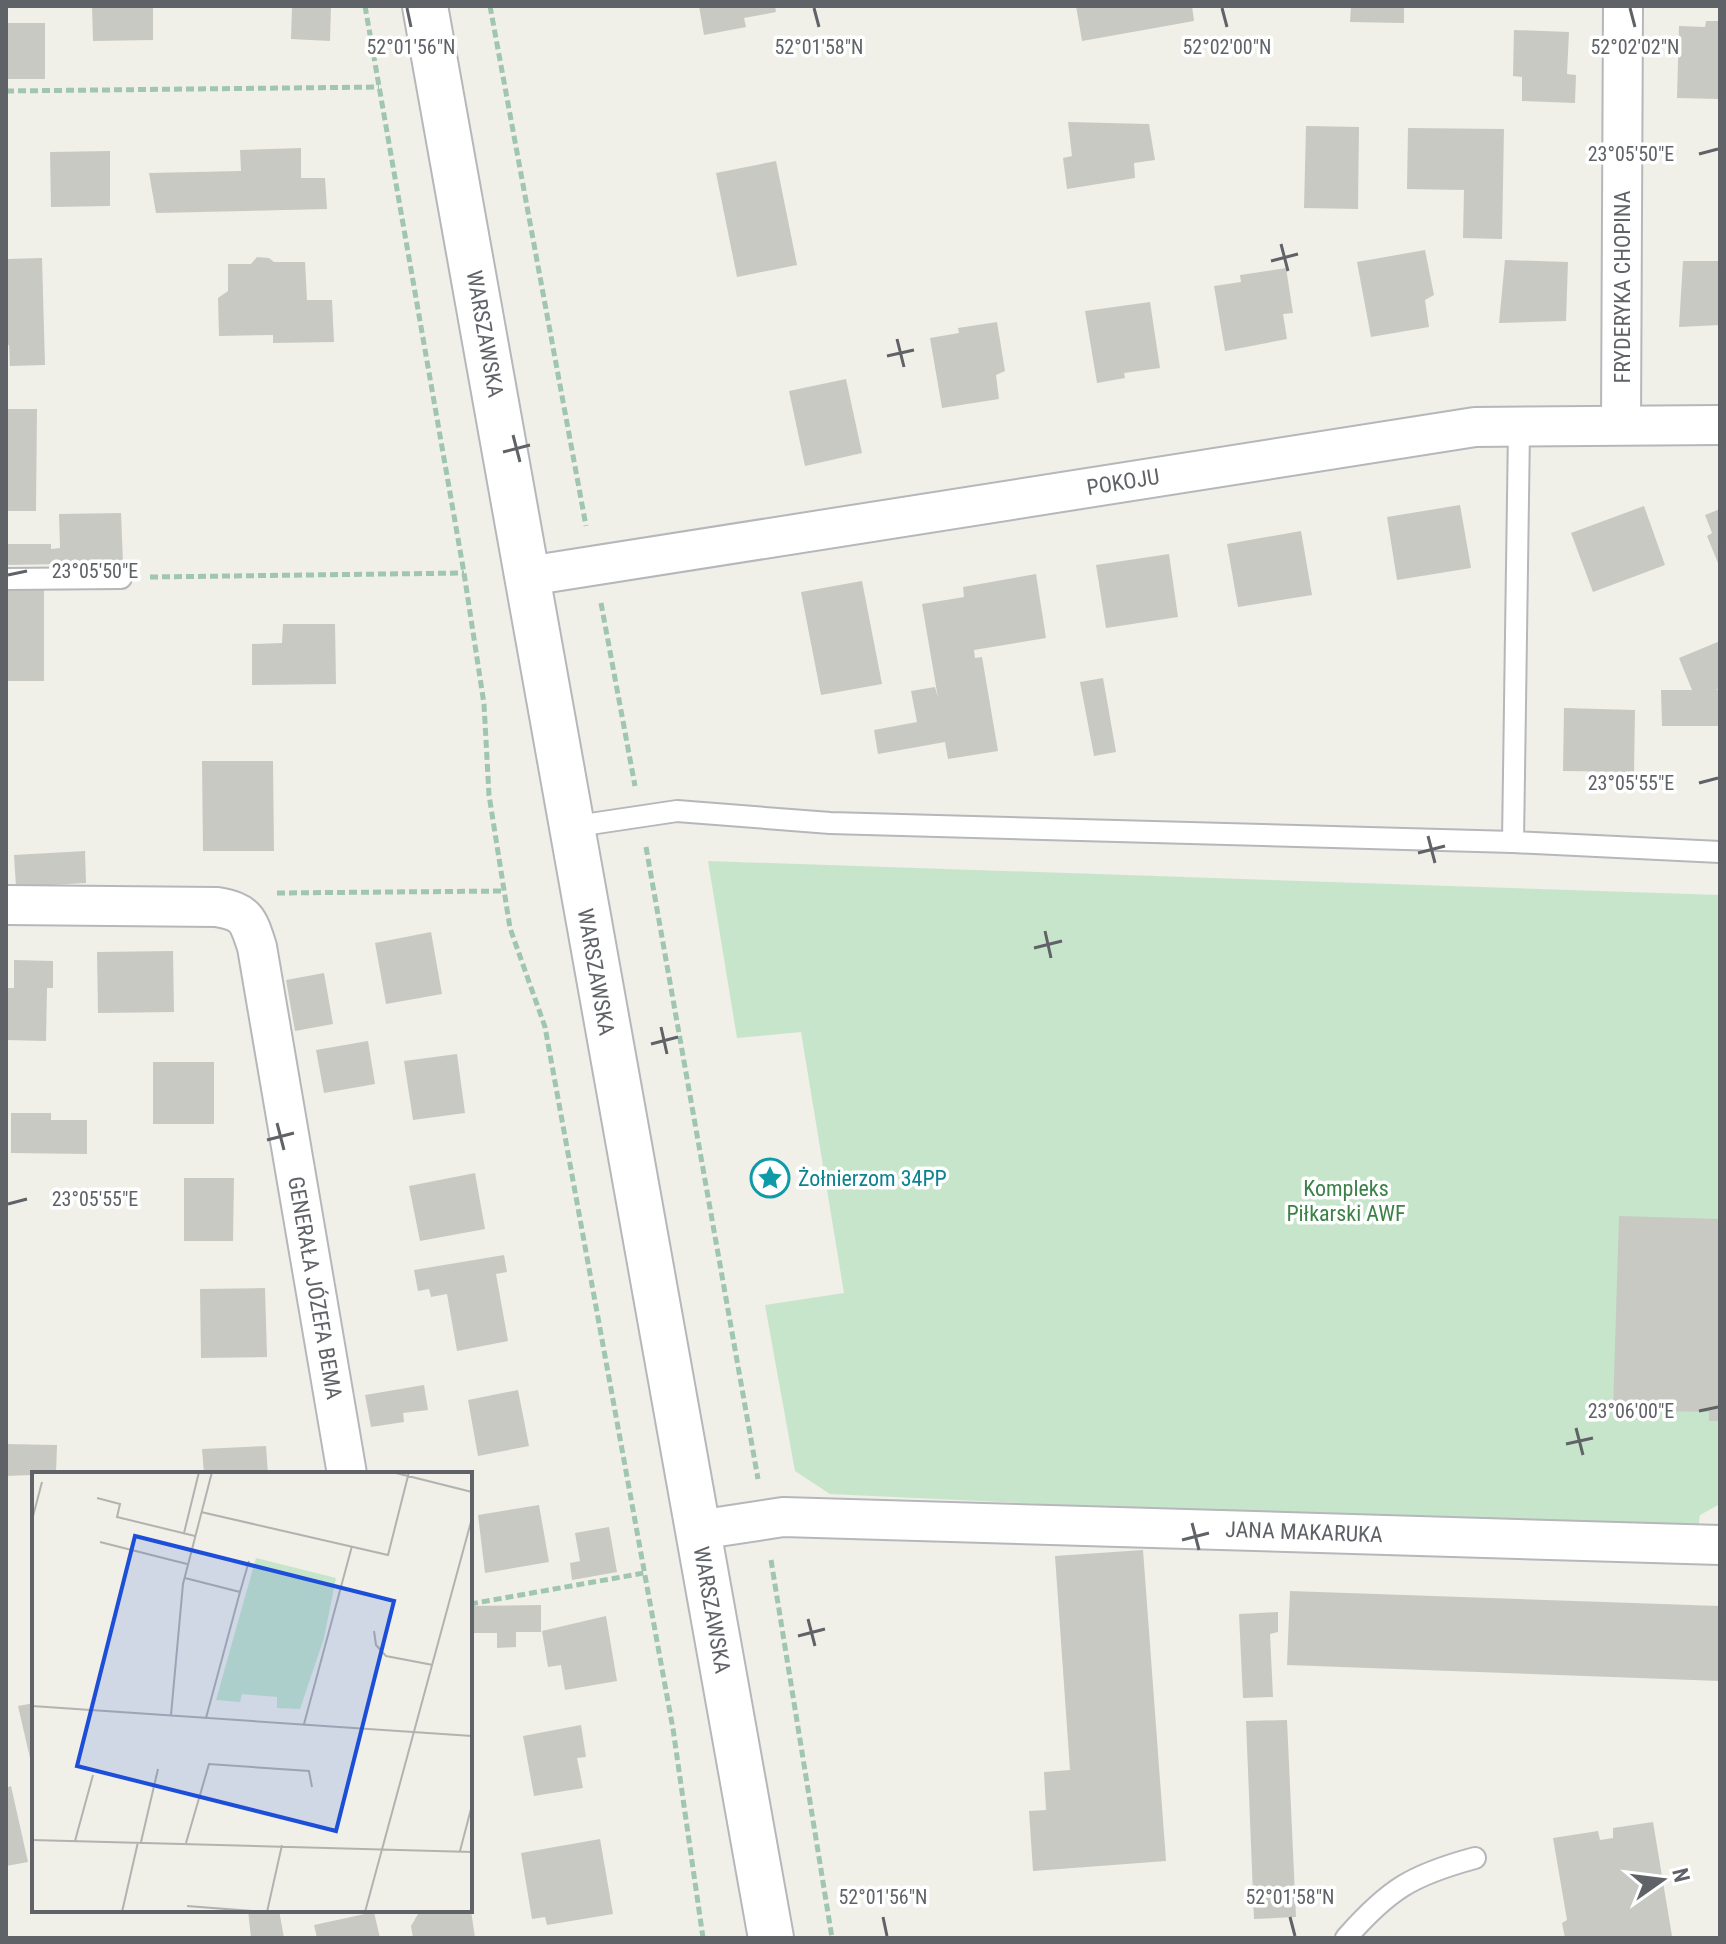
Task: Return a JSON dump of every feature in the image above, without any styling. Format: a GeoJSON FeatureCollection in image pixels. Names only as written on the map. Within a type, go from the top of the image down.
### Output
{"type":"FeatureCollection","features":[{"type":"Feature","properties":{"kind":"street","name":"WARSZAWSKA"},"geometry":{"type":"LineString","coordinates":[[425,6],[771,1938]]}},
{"type":"Feature","properties":{"kind":"street","name":"FRYDERYKA CHOPINA"},"geometry":{"type":"LineString","coordinates":[[1621,423],[1623,6]]}},
{"type":"Feature","properties":{"kind":"street","name":"POKOJU"},"geometry":{"type":"LineString","coordinates":[[528,576],[1475,427],[1519,429],[1621,423],[1720,425]]}},
{"type":"Feature","properties":{"kind":"street"},"geometry":{"type":"LineString","coordinates":[[6,905],[217,907],[237,910]]}},
{"type":"Feature","properties":{"kind":"street","name":"GENERAŁA JÓZEFA BEMA"},"geometry":{"type":"LineString","coordinates":[[237,910],[250,924],[257,947],[347,1472]]}},
{"type":"Feature","properties":{"kind":"street","name":"JANA MAKARUKA"},"geometry":{"type":"LineString","coordinates":[[698,1530],[783,1517],[1720,1545]]}},
{"type":"Feature","properties":{"kind":"lane"},"geometry":{"type":"LineString","coordinates":[[1513,842],[1519,429]]}},
{"type":"Feature","properties":{"kind":"lane"},"geometry":{"type":"LineString","coordinates":[[6,579],[121,578]]}},
{"type":"Feature","properties":{"kind":"lane"},"geometry":{"type":"LineString","coordinates":[[570,827],[677,811],[830,823],[1513,842],[1720,852]]}},
{"type":"Feature","properties":{"kind":"lane"},"geometry":{"type":"LineString","coordinates":[[1346,1938],[1379,1900],[1424,1872],[1475,1858]]}},
{"type":"Feature","properties":{"kind":"path"},"geometry":{"type":"LineString","coordinates":[[365,6],[464,573],[484,704],[489,795],[510,928],[545,1027],[673,1729],[703,1938]]}},
{"type":"Feature","properties":{"kind":"path"},"geometry":{"type":"LineString","coordinates":[[490,6],[641,814],[765,1520],[832,1938]]}},
{"type":"Feature","properties":{"kind":"path"},"geometry":{"type":"LineString","coordinates":[[6,91],[379,87]]}},
{"type":"Feature","properties":{"kind":"path"},"geometry":{"type":"LineString","coordinates":[[121,578],[464,573]]}},
{"type":"Feature","properties":{"kind":"path"},"geometry":{"type":"LineString","coordinates":[[237,910],[256,893],[504,891]]}},
{"type":"Feature","properties":{"kind":"path"},"geometry":{"type":"LineString","coordinates":[[472,1604],[644,1573]]}},
{"type":"Feature","properties":{"kind":"green space","name":"Kompleks Piłkarski AWF"},"geometry":{"type":"Polygon","coordinates":[[[708,861],[1720,895],[1720,1504],[1700,1515],[1698,1528],[1339,1518],[830,1494],[795,1471],[765,1305],[844,1293],[801,1032],[737,1038],[708,861]]]}},
{"type":"Feature","properties":{"kind":"building"},"geometry":{"type":"Polygon","coordinates":[[[92,6],[153,6],[153,40],[93,41],[92,6]]]}},
{"type":"Feature","properties":{"kind":"building"},"geometry":{"type":"Polygon","coordinates":[[[292,6],[331,6],[330,41],[291,39],[292,6]]]}},
{"type":"Feature","properties":{"kind":"building"},"geometry":{"type":"Polygon","coordinates":[[[699,6],[775,6],[776,12],[744,18],[746,27],[704,35],[699,6]]]}},
{"type":"Feature","properties":{"kind":"building"},"geometry":{"type":"Polygon","coordinates":[[[1076,6],[1192,6],[1194,21],[1082,41],[1076,6]]]}},
{"type":"Feature","properties":{"kind":"building"},"geometry":{"type":"Polygon","coordinates":[[[1351,6],[1404,6],[1404,23],[1350,22],[1351,6]]]}},
{"type":"Feature","properties":{"kind":"building"},"geometry":{"type":"Polygon","coordinates":[[[1706,21],[1720,21],[1720,99],[1677,98],[1679,26],[1705,27],[1706,21]]]}},
{"type":"Feature","properties":{"kind":"building"},"geometry":{"type":"Polygon","coordinates":[[[6,23],[45,23],[45,79],[6,79],[6,23]]]}},
{"type":"Feature","properties":{"kind":"building"},"geometry":{"type":"Polygon","coordinates":[[[1514,30],[1569,32],[1567,74],[1576,75],[1575,103],[1522,101],[1522,77],[1513,76],[1514,30]]]}},
{"type":"Feature","properties":{"kind":"building"},"geometry":{"type":"Polygon","coordinates":[[[1068,122],[1149,124],[1155,160],[1134,163],[1135,178],[1067,189],[1063,158],[1072,156],[1068,122]]]}},
{"type":"Feature","properties":{"kind":"building"},"geometry":{"type":"Polygon","coordinates":[[[1306,126],[1359,127],[1358,209],[1304,208],[1306,126]]]}},
{"type":"Feature","properties":{"kind":"building"},"geometry":{"type":"Polygon","coordinates":[[[1408,128],[1504,129],[1502,239],[1463,238],[1464,190],[1407,189],[1408,128]]]}},
{"type":"Feature","properties":{"kind":"building"},"geometry":{"type":"Polygon","coordinates":[[[301,148],[301,178],[325,178],[327,209],[156,213],[149,173],[241,171],[240,150],[301,148]]]}},
{"type":"Feature","properties":{"kind":"building"},"geometry":{"type":"Polygon","coordinates":[[[110,151],[110,206],[51,207],[50,152],[110,151]]]}},
{"type":"Feature","properties":{"kind":"building"},"geometry":{"type":"Polygon","coordinates":[[[776,161],[797,265],[737,277],[716,173],[776,161]]]}},
{"type":"Feature","properties":{"kind":"building"},"geometry":{"type":"Polygon","coordinates":[[[1425,250],[1434,295],[1425,300],[1429,327],[1371,337],[1357,262],[1425,250]]]}},
{"type":"Feature","properties":{"kind":"building"},"geometry":{"type":"Polygon","coordinates":[[[257,257],[269,258],[274,262],[305,262],[307,300],[332,300],[334,342],[273,343],[273,335],[219,336],[218,298],[228,291],[228,264],[251,264],[257,257]]]}},
{"type":"Feature","properties":{"kind":"building"},"geometry":{"type":"Polygon","coordinates":[[[42,258],[45,365],[10,366],[9,345],[6,345],[7,259],[42,258]]]}},
{"type":"Feature","properties":{"kind":"building"},"geometry":{"type":"Polygon","coordinates":[[[1505,260],[1568,262],[1566,321],[1499,323],[1505,260]]]}},
{"type":"Feature","properties":{"kind":"building"},"geometry":{"type":"Polygon","coordinates":[[[1683,261],[1720,261],[1720,325],[1679,327],[1683,261]]]}},
{"type":"Feature","properties":{"kind":"building"},"geometry":{"type":"Polygon","coordinates":[[[1286,268],[1293,313],[1283,314],[1287,339],[1225,351],[1214,286],[1241,282],[1240,275],[1286,268]]]}},
{"type":"Feature","properties":{"kind":"building"},"geometry":{"type":"Polygon","coordinates":[[[1150,302],[1160,368],[1124,373],[1125,378],[1097,383],[1085,311],[1150,302]]]}},
{"type":"Feature","properties":{"kind":"building"},"geometry":{"type":"Polygon","coordinates":[[[997,322],[1005,371],[996,375],[999,399],[942,408],[930,338],[959,333],[958,328],[997,322]]]}},
{"type":"Feature","properties":{"kind":"building"},"geometry":{"type":"Polygon","coordinates":[[[846,379],[862,453],[805,466],[789,391],[846,379]]]}},
{"type":"Feature","properties":{"kind":"building"},"geometry":{"type":"Polygon","coordinates":[[[6,409],[37,409],[36,511],[6,511],[6,409]]]}},
{"type":"Feature","properties":{"kind":"building"},"geometry":{"type":"Polygon","coordinates":[[[1460,505],[1471,568],[1397,580],[1387,517],[1460,505]]]}},
{"type":"Feature","properties":{"kind":"building"},"geometry":{"type":"Polygon","coordinates":[[[1644,506],[1665,565],[1593,592],[1571,533],[1644,506]]]}},
{"type":"Feature","properties":{"kind":"building"},"geometry":{"type":"Polygon","coordinates":[[[1720,509],[1720,568],[1707,536],[1712,533],[1705,515],[1720,509]]]}},
{"type":"Feature","properties":{"kind":"building"},"geometry":{"type":"Polygon","coordinates":[[[121,513],[123,563],[6,565],[6,544],[51,544],[51,549],[60,548],[59,514],[121,513]]]}},
{"type":"Feature","properties":{"kind":"building"},"geometry":{"type":"Polygon","coordinates":[[[1301,531],[1312,595],[1238,607],[1227,544],[1301,531]]]}},
{"type":"Feature","properties":{"kind":"building"},"geometry":{"type":"Polygon","coordinates":[[[1169,554],[1178,617],[1106,628],[1096,565],[1169,554]]]}},
{"type":"Feature","properties":{"kind":"building"},"geometry":{"type":"Polygon","coordinates":[[[1036,574],[1046,638],[974,650],[975,658],[982,657],[998,751],[948,759],[945,742],[878,754],[874,730],[917,722],[911,691],[935,687],[938,698],[922,604],[964,597],[963,587],[1036,574]]]}},
{"type":"Feature","properties":{"kind":"building"},"geometry":{"type":"Polygon","coordinates":[[[862,581],[882,684],[821,695],[801,592],[862,581]]]}},
{"type":"Feature","properties":{"kind":"building"},"geometry":{"type":"Polygon","coordinates":[[[6,589],[44,589],[44,681],[6,681],[6,589]]]}},
{"type":"Feature","properties":{"kind":"building"},"geometry":{"type":"Polygon","coordinates":[[[283,624],[335,624],[336,684],[252,685],[252,644],[282,643],[283,624]]]}},
{"type":"Feature","properties":{"kind":"building"},"geometry":{"type":"Polygon","coordinates":[[[1720,641],[1720,688],[1716,690],[1720,690],[1720,726],[1662,726],[1661,690],[1692,690],[1679,658],[1720,641]]]}},
{"type":"Feature","properties":{"kind":"building"},"geometry":{"type":"Polygon","coordinates":[[[1103,678],[1116,752],[1094,756],[1080,682],[1103,678]]]}},
{"type":"Feature","properties":{"kind":"building"},"geometry":{"type":"Polygon","coordinates":[[[1564,708],[1635,710],[1634,772],[1563,771],[1564,708]]]}},
{"type":"Feature","properties":{"kind":"building"},"geometry":{"type":"Polygon","coordinates":[[[202,761],[273,761],[274,851],[203,851],[202,761]]]}},
{"type":"Feature","properties":{"kind":"building"},"geometry":{"type":"Polygon","coordinates":[[[85,851],[86,883],[16,887],[14,855],[85,851]]]}},
{"type":"Feature","properties":{"kind":"building"},"geometry":{"type":"Polygon","coordinates":[[[431,932],[442,994],[386,1004],[375,943],[431,932]]]}},
{"type":"Feature","properties":{"kind":"building"},"geometry":{"type":"Polygon","coordinates":[[[173,951],[174,1012],[98,1013],[97,952],[173,951]]]}},
{"type":"Feature","properties":{"kind":"building"},"geometry":{"type":"Polygon","coordinates":[[[14,960],[53,961],[53,988],[47,988],[46,1041],[6,1040],[6,988],[14,988],[14,960]]]}},
{"type":"Feature","properties":{"kind":"building"},"geometry":{"type":"Polygon","coordinates":[[[324,973],[333,1024],[295,1031],[286,980],[324,973]]]}},
{"type":"Feature","properties":{"kind":"building"},"geometry":{"type":"Polygon","coordinates":[[[368,1041],[375,1084],[324,1093],[316,1050],[368,1041]]]}},
{"type":"Feature","properties":{"kind":"building"},"geometry":{"type":"Polygon","coordinates":[[[457,1054],[465,1113],[413,1120],[404,1061],[457,1054]]]}},
{"type":"Feature","properties":{"kind":"building"},"geometry":{"type":"Polygon","coordinates":[[[153,1062],[214,1062],[214,1124],[153,1124],[153,1062]]]}},
{"type":"Feature","properties":{"kind":"building"},"geometry":{"type":"Polygon","coordinates":[[[11,1113],[51,1113],[51,1120],[87,1120],[87,1154],[11,1153],[11,1113]]]}},
{"type":"Feature","properties":{"kind":"building"},"geometry":{"type":"Polygon","coordinates":[[[475,1173],[485,1229],[420,1241],[409,1186],[475,1173]]]}},
{"type":"Feature","properties":{"kind":"building"},"geometry":{"type":"Polygon","coordinates":[[[184,1178],[234,1178],[233,1241],[184,1241],[184,1178]]]}},
{"type":"Feature","properties":{"kind":"building"},"geometry":{"type":"Polygon","coordinates":[[[1619,1216],[1720,1219],[1720,1421],[1709,1421],[1709,1412],[1613,1410],[1619,1216]]]}},
{"type":"Feature","properties":{"kind":"building"},"geometry":{"type":"Polygon","coordinates":[[[504,1255],[507,1272],[496,1274],[508,1341],[457,1351],[447,1294],[431,1297],[429,1289],[418,1291],[414,1270],[504,1255]]]}},
{"type":"Feature","properties":{"kind":"building"},"geometry":{"type":"Polygon","coordinates":[[[265,1288],[267,1357],[201,1358],[200,1289],[265,1288]]]}},
{"type":"Feature","properties":{"kind":"building"},"geometry":{"type":"Polygon","coordinates":[[[424,1385],[428,1410],[403,1413],[404,1422],[371,1427],[365,1395],[424,1385]]]}},
{"type":"Feature","properties":{"kind":"building"},"geometry":{"type":"Polygon","coordinates":[[[518,1390],[529,1446],[478,1456],[468,1400],[518,1390]]]}},
{"type":"Feature","properties":{"kind":"building"},"geometry":{"type":"Polygon","coordinates":[[[6,1444],[57,1445],[56,1472],[6,1476],[6,1444]]]}},
{"type":"Feature","properties":{"kind":"building"},"geometry":{"type":"Polygon","coordinates":[[[266,1446],[268,1472],[204,1472],[202,1449],[266,1446]]]}},
{"type":"Feature","properties":{"kind":"building"},"geometry":{"type":"Polygon","coordinates":[[[539,1505],[549,1562],[485,1573],[478,1515],[539,1505]]]}},
{"type":"Feature","properties":{"kind":"building"},"geometry":{"type":"Polygon","coordinates":[[[609,1527],[617,1572],[572,1580],[570,1563],[580,1561],[575,1533],[609,1527]]]}},
{"type":"Feature","properties":{"kind":"building"},"geometry":{"type":"Polygon","coordinates":[[[1143,1550],[1166,1861],[1033,1871],[1029,1811],[1046,1810],[1044,1772],[1070,1770],[1055,1556],[1143,1550]]]}},
{"type":"Feature","properties":{"kind":"building"},"geometry":{"type":"Polygon","coordinates":[[[1290,1591],[1720,1606],[1720,1681],[1287,1665],[1290,1591]]]}},
{"type":"Feature","properties":{"kind":"building"},"geometry":{"type":"Polygon","coordinates":[[[541,1605],[541,1632],[516,1632],[516,1647],[497,1648],[497,1633],[472,1633],[472,1606],[541,1605]]]}},
{"type":"Feature","properties":{"kind":"building"},"geometry":{"type":"Polygon","coordinates":[[[1278,1612],[1278,1632],[1270,1634],[1273,1697],[1243,1698],[1239,1614],[1278,1612]]]}},
{"type":"Feature","properties":{"kind":"building"},"geometry":{"type":"Polygon","coordinates":[[[606,1616],[617,1681],[565,1690],[561,1665],[548,1667],[542,1631],[606,1616]]]}},
{"type":"Feature","properties":{"kind":"building"},"geometry":{"type":"Polygon","coordinates":[[[32,1703],[32,1758],[30,1758],[18,1706],[32,1703]]]}},
{"type":"Feature","properties":{"kind":"building"},"geometry":{"type":"Polygon","coordinates":[[[1287,1720],[1296,1917],[1254,1919],[1246,1721],[1287,1720]]]}},
{"type":"Feature","properties":{"kind":"building"},"geometry":{"type":"Polygon","coordinates":[[[581,1725],[586,1757],[577,1758],[583,1788],[534,1796],[523,1736],[581,1725]]]}},
{"type":"Feature","properties":{"kind":"building"},"geometry":{"type":"Polygon","coordinates":[[[11,1786],[28,1862],[6,1866],[6,1788],[11,1786]]]}},
{"type":"Feature","properties":{"kind":"building"},"geometry":{"type":"Polygon","coordinates":[[[1653,1822],[1672,1936],[1565,1938],[1562,1923],[1567,1920],[1553,1838],[1598,1831],[1600,1840],[1613,1838],[1613,1828],[1653,1822]]]}},
{"type":"Feature","properties":{"kind":"building"},"geometry":{"type":"Polygon","coordinates":[[[600,1839],[613,1914],[547,1925],[545,1917],[532,1919],[521,1853],[600,1839]]]}},
{"type":"Feature","properties":{"kind":"building"},"geometry":{"type":"Polygon","coordinates":[[[248,1912],[279,1912],[284,1938],[251,1938],[248,1912]]]}},
{"type":"Feature","properties":{"kind":"building"},"geometry":{"type":"Polygon","coordinates":[[[374,1912],[380,1938],[317,1938],[314,1925],[374,1912]]]}},
{"type":"Feature","properties":{"kind":"building"},"geometry":{"type":"Polygon","coordinates":[[[471,1912],[475,1938],[413,1938],[411,1926],[418,1914],[471,1912]]]}},
{"type":"Feature","properties":{"kind":"place","name":"Żołnierzom 34PP"},"geometry":{"type":"Point","coordinates":[770,1178]}}]}
